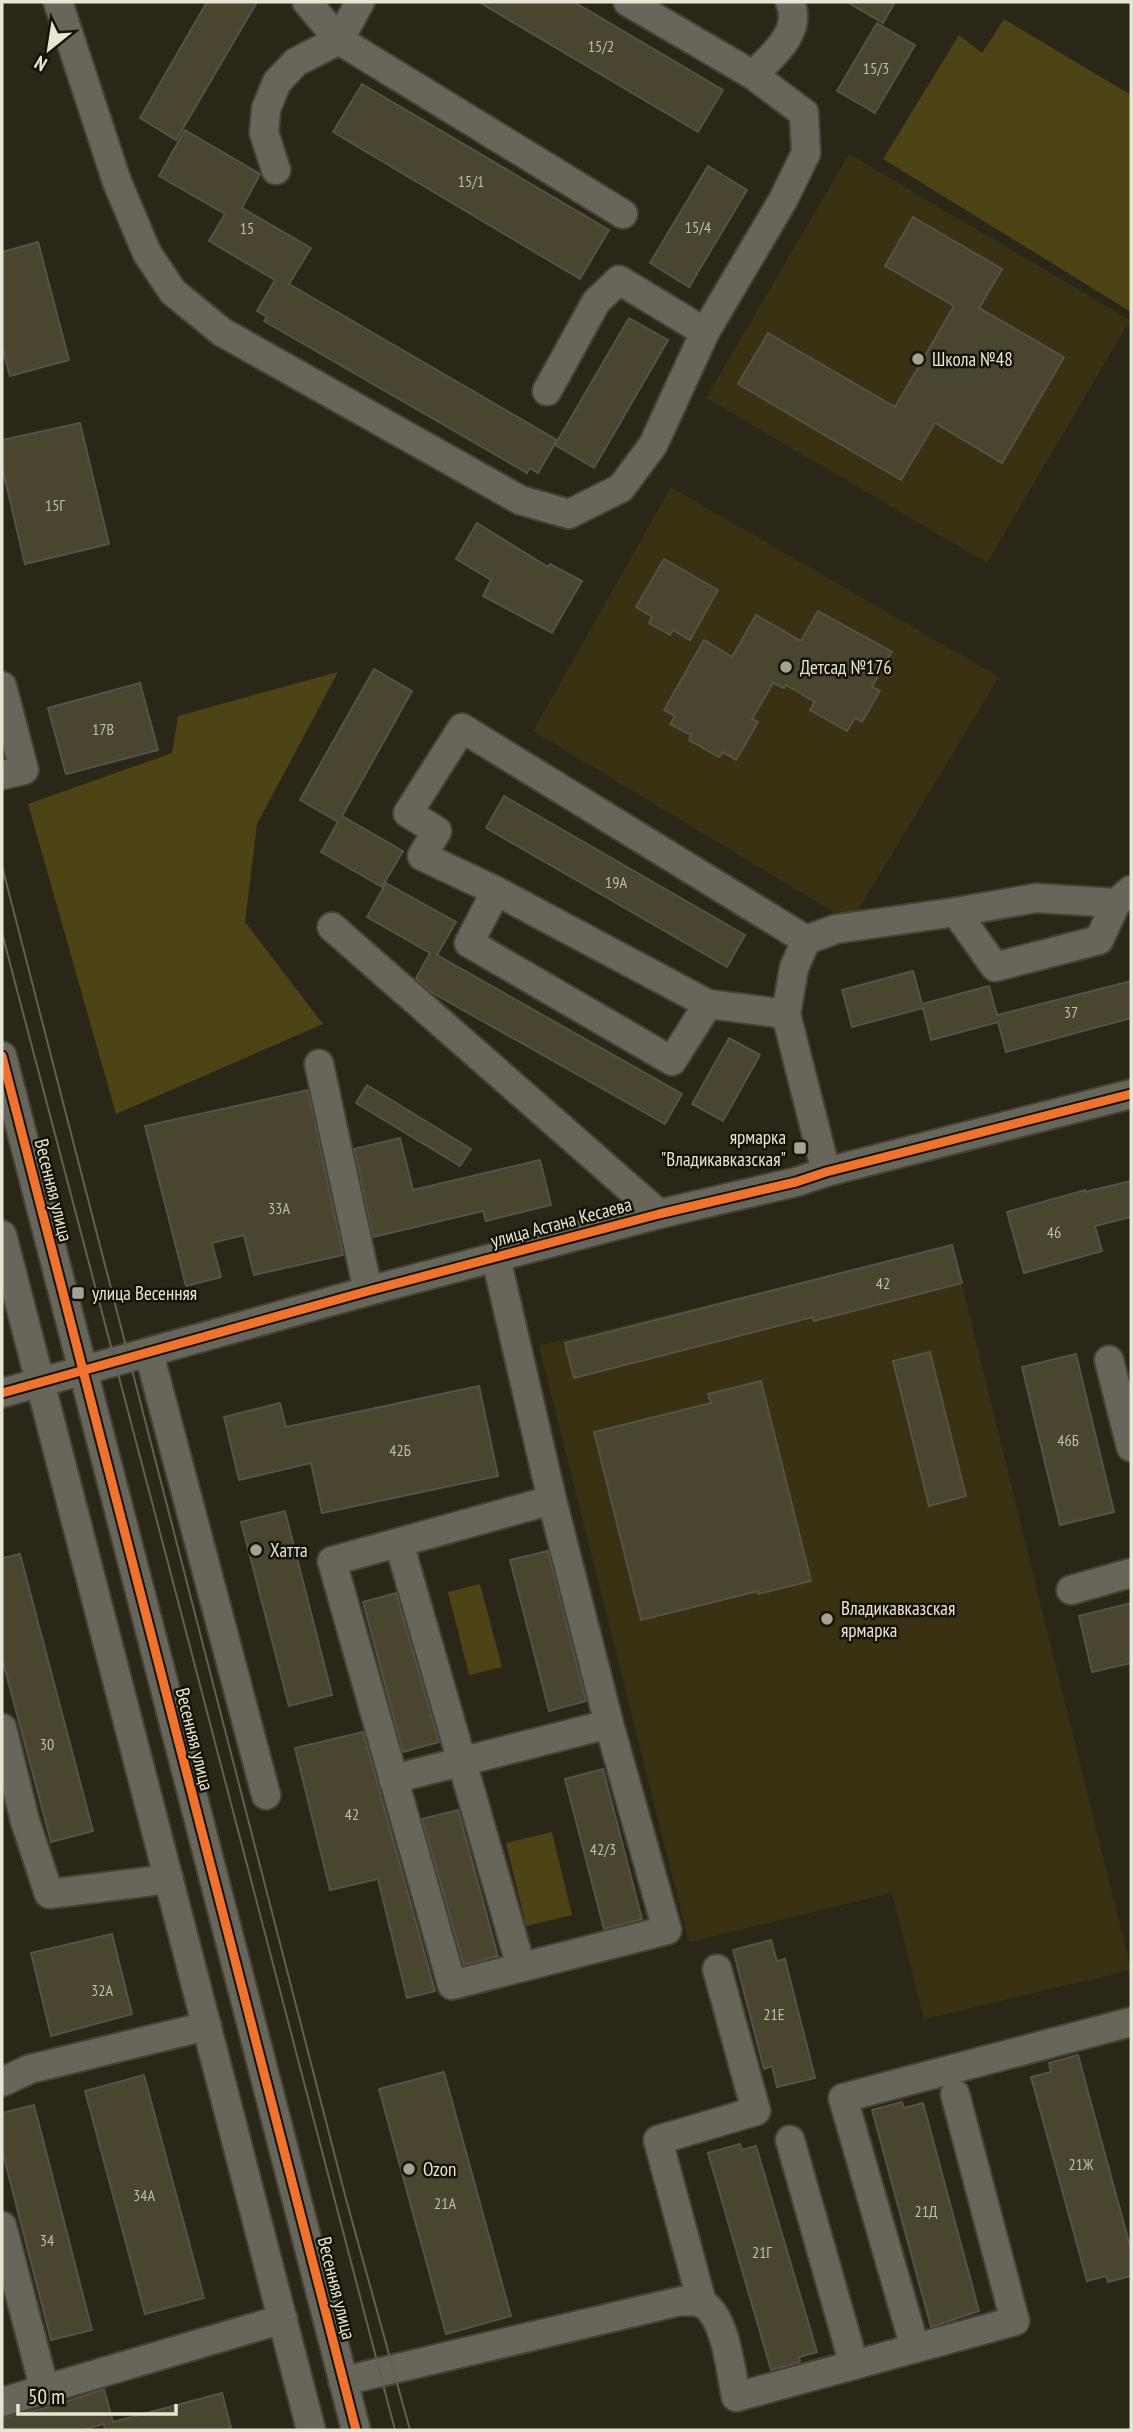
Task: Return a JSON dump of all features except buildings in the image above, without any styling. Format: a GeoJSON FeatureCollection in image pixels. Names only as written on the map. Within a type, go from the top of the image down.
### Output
{"type":"FeatureCollection","features":[{"type":"Feature","properties":{"kind":"street"},"geometry":{"type":"LineString","coordinates":[[58,2],[117,182],[147,253],[173,292],[222,332],[520,500],[569,514],[621,488],[653,444],[705,332],[783,201],[806,153],[804,113],[752,75],[628,2]]}},
{"type":"Feature","properties":{"kind":"street"},"geometry":{"type":"LineString","coordinates":[[307,2],[340,40],[624,214]]}},
{"type":"Feature","properties":{"kind":"street"},"geometry":{"type":"LineString","coordinates":[[276,170],[264,133],[266,108],[277,82],[296,62],[340,40],[360,2]]}},
{"type":"Feature","properties":{"kind":"street"},"geometry":{"type":"LineString","coordinates":[[752,75],[787,41],[794,11],[790,2]]}},
{"type":"Feature","properties":{"kind":"street"},"geometry":{"type":"LineString","coordinates":[[547,391],[596,302],[619,280],[705,332]]}},
{"type":"Feature","properties":{"kind":"street"},"geometry":{"type":"LineString","coordinates":[[2,686],[24,770],[2,775]]}},
{"type":"Feature","properties":{"kind":"street"},"geometry":{"type":"LineString","coordinates":[[786,1014],[708,1004],[496,891],[422,856],[437,831],[408,813],[462,728],[806,940]]}},
{"type":"Feature","properties":{"kind":"street"},"geometry":{"type":"LineString","coordinates":[[496,891],[470,943],[673,1061],[708,1004]]}},
{"type":"Feature","properties":{"kind":"street"},"geometry":{"type":"LineString","coordinates":[[826,1172],[786,1014],[794,968],[806,940],[836,929],[1036,898],[1123,896],[1099,940],[995,967],[956,912]]}},
{"type":"Feature","properties":{"kind":"street"},"geometry":{"type":"LineString","coordinates":[[332,927],[659,1214]]}},
{"type":"Feature","properties":{"kind":"street","name":"Весенняя улица"},"geometry":{"type":"LineString","coordinates":[[2,1056],[356,2430]]}},
{"type":"Feature","properties":{"kind":"street"},"geometry":{"type":"LineString","coordinates":[[319,1063],[369,1291]]}},
{"type":"Feature","properties":{"kind":"street","name":"улица Астана Кесаева"},"geometry":{"type":"LineString","coordinates":[[2,1393],[659,1214],[796,1182],[1131,1094]]}},
{"type":"Feature","properties":{"kind":"street"},"geometry":{"type":"LineString","coordinates":[[2,1234],[311,2430]]}},
{"type":"Feature","properties":{"kind":"street"},"geometry":{"type":"LineString","coordinates":[[496,1258],[552,1500],[609,1724],[667,1930],[452,1985],[332,1561],[552,1500]]}},
{"type":"Feature","properties":{"kind":"street"},"geometry":{"type":"LineString","coordinates":[[149,1353],[266,1795]]}},
{"type":"Feature","properties":{"kind":"street"},"geometry":{"type":"LineString","coordinates":[[1109,1360],[1131,1447]]}},
{"type":"Feature","properties":{"kind":"street"},"geometry":{"type":"LineString","coordinates":[[399,1543],[521,1967]]}},
{"type":"Feature","properties":{"kind":"street"},"geometry":{"type":"LineString","coordinates":[[1071,1590],[1131,1573]]}},
{"type":"Feature","properties":{"kind":"street"},"geometry":{"type":"LineString","coordinates":[[393,1779],[609,1724]]}},
{"type":"Feature","properties":{"kind":"street"},"geometry":{"type":"LineString","coordinates":[[2,1728],[13,1823],[49,1894],[169,1879]]}},
{"type":"Feature","properties":{"kind":"street"},"geometry":{"type":"LineString","coordinates":[[717,1969],[756,2112],[658,2140],[702,2303],[716,2317],[719,2325],[736,2397],[1015,2321],[955,2094]]}},
{"type":"Feature","properties":{"kind":"street"},"geometry":{"type":"LineString","coordinates":[[915,2348],[843,2098],[1131,2022]]}},
{"type":"Feature","properties":{"kind":"street"},"geometry":{"type":"LineString","coordinates":[[2,2082],[30,2069],[207,2026]]}},
{"type":"Feature","properties":{"kind":"street"},"geometry":{"type":"LineString","coordinates":[[790,2140],[853,2365]]}},
{"type":"Feature","properties":{"kind":"street"},"geometry":{"type":"LineString","coordinates":[[2,2226],[45,2391]]}},
{"type":"Feature","properties":{"kind":"street"},"geometry":{"type":"LineString","coordinates":[[343,2381],[681,2301],[702,2303]]}},
{"type":"Feature","properties":{"kind":"street"},"geometry":{"type":"LineString","coordinates":[[2,2402],[283,2319]]}},
{"type":"Feature","properties":{"kind":"shaded area"},"geometry":{"type":"Polygon","coordinates":[[[1004,19],[1131,95],[1131,312],[883,159],[959,35],[982,53],[1004,19]]]}},
{"type":"Feature","properties":{"kind":"shaded area","name":"Школа №48"},"geometry":{"type":"Polygon","coordinates":[[[849,154],[1130,320],[987,563],[706,398],[849,154]]]}},
{"type":"Feature","properties":{"kind":"shaded area"},"geometry":{"type":"Polygon","coordinates":[[[671,487],[999,677],[852,920],[844,918],[533,731],[671,487]]]}},
{"type":"Feature","properties":{"kind":"shaded area"},"geometry":{"type":"Polygon","coordinates":[[[338,672],[257,824],[245,922],[323,1024],[116,1114],[28,804],[172,753],[178,716],[338,672]]]}},
{"type":"Feature","properties":{"kind":"shaded area","name":"Владикавказская ярмарка"},"geometry":{"type":"Polygon","coordinates":[[[952,1245],[1131,1970],[924,2019],[892,1893],[689,1942],[539,1346],[952,1245]]]}},
{"type":"Feature","properties":{"kind":"shaded area"},"geometry":{"type":"Polygon","coordinates":[[[480,1584],[502,1667],[469,1675],[448,1592],[480,1584]]]}},
{"type":"Feature","properties":{"kind":"shaded area"},"geometry":{"type":"Polygon","coordinates":[[[552,1832],[572,1915],[526,1926],[506,1843],[552,1832]]]}},
{"type":"Feature","properties":{"kind":"tram line"},"geometry":{"type":"LineString","coordinates":[[2,866],[346,2199],[410,2430]]}},
{"type":"Feature","properties":{"kind":"tram line"},"geometry":{"type":"LineString","coordinates":[[2,933],[395,2430]]}},
{"type":"Feature","properties":{"kind":"cycle path"},"geometry":{"type":"LineString","coordinates":[[2,1056],[356,2430]]}},
{"type":"Feature","properties":{"kind":"cycle path"},"geometry":{"type":"LineString","coordinates":[[2,1393],[368,1291],[1131,1094]]}},
{"type":"Feature","properties":{"kind":"place","name":"Школа №48"},"geometry":{"type":"Point","coordinates":[918,359]}},
{"type":"Feature","properties":{"kind":"place","name":"Детсад №176"},"geometry":{"type":"Point","coordinates":[786,667]}},
{"type":"Feature","properties":{"kind":"place","name":"ярмарка \"Владикавказская\""},"geometry":{"type":"Point","coordinates":[800,1148]}},
{"type":"Feature","properties":{"kind":"place","name":"улица Весенняя"},"geometry":{"type":"Point","coordinates":[78,1293]}},
{"type":"Feature","properties":{"kind":"place","name":"Хатта"},"geometry":{"type":"Point","coordinates":[256,1550]}},
{"type":"Feature","properties":{"kind":"place","name":"Владикавказская ярмарка"},"geometry":{"type":"Point","coordinates":[827,1619]}},
{"type":"Feature","properties":{"kind":"place","name":"Ozon"},"geometry":{"type":"Point","coordinates":[409,2169]}}]}
